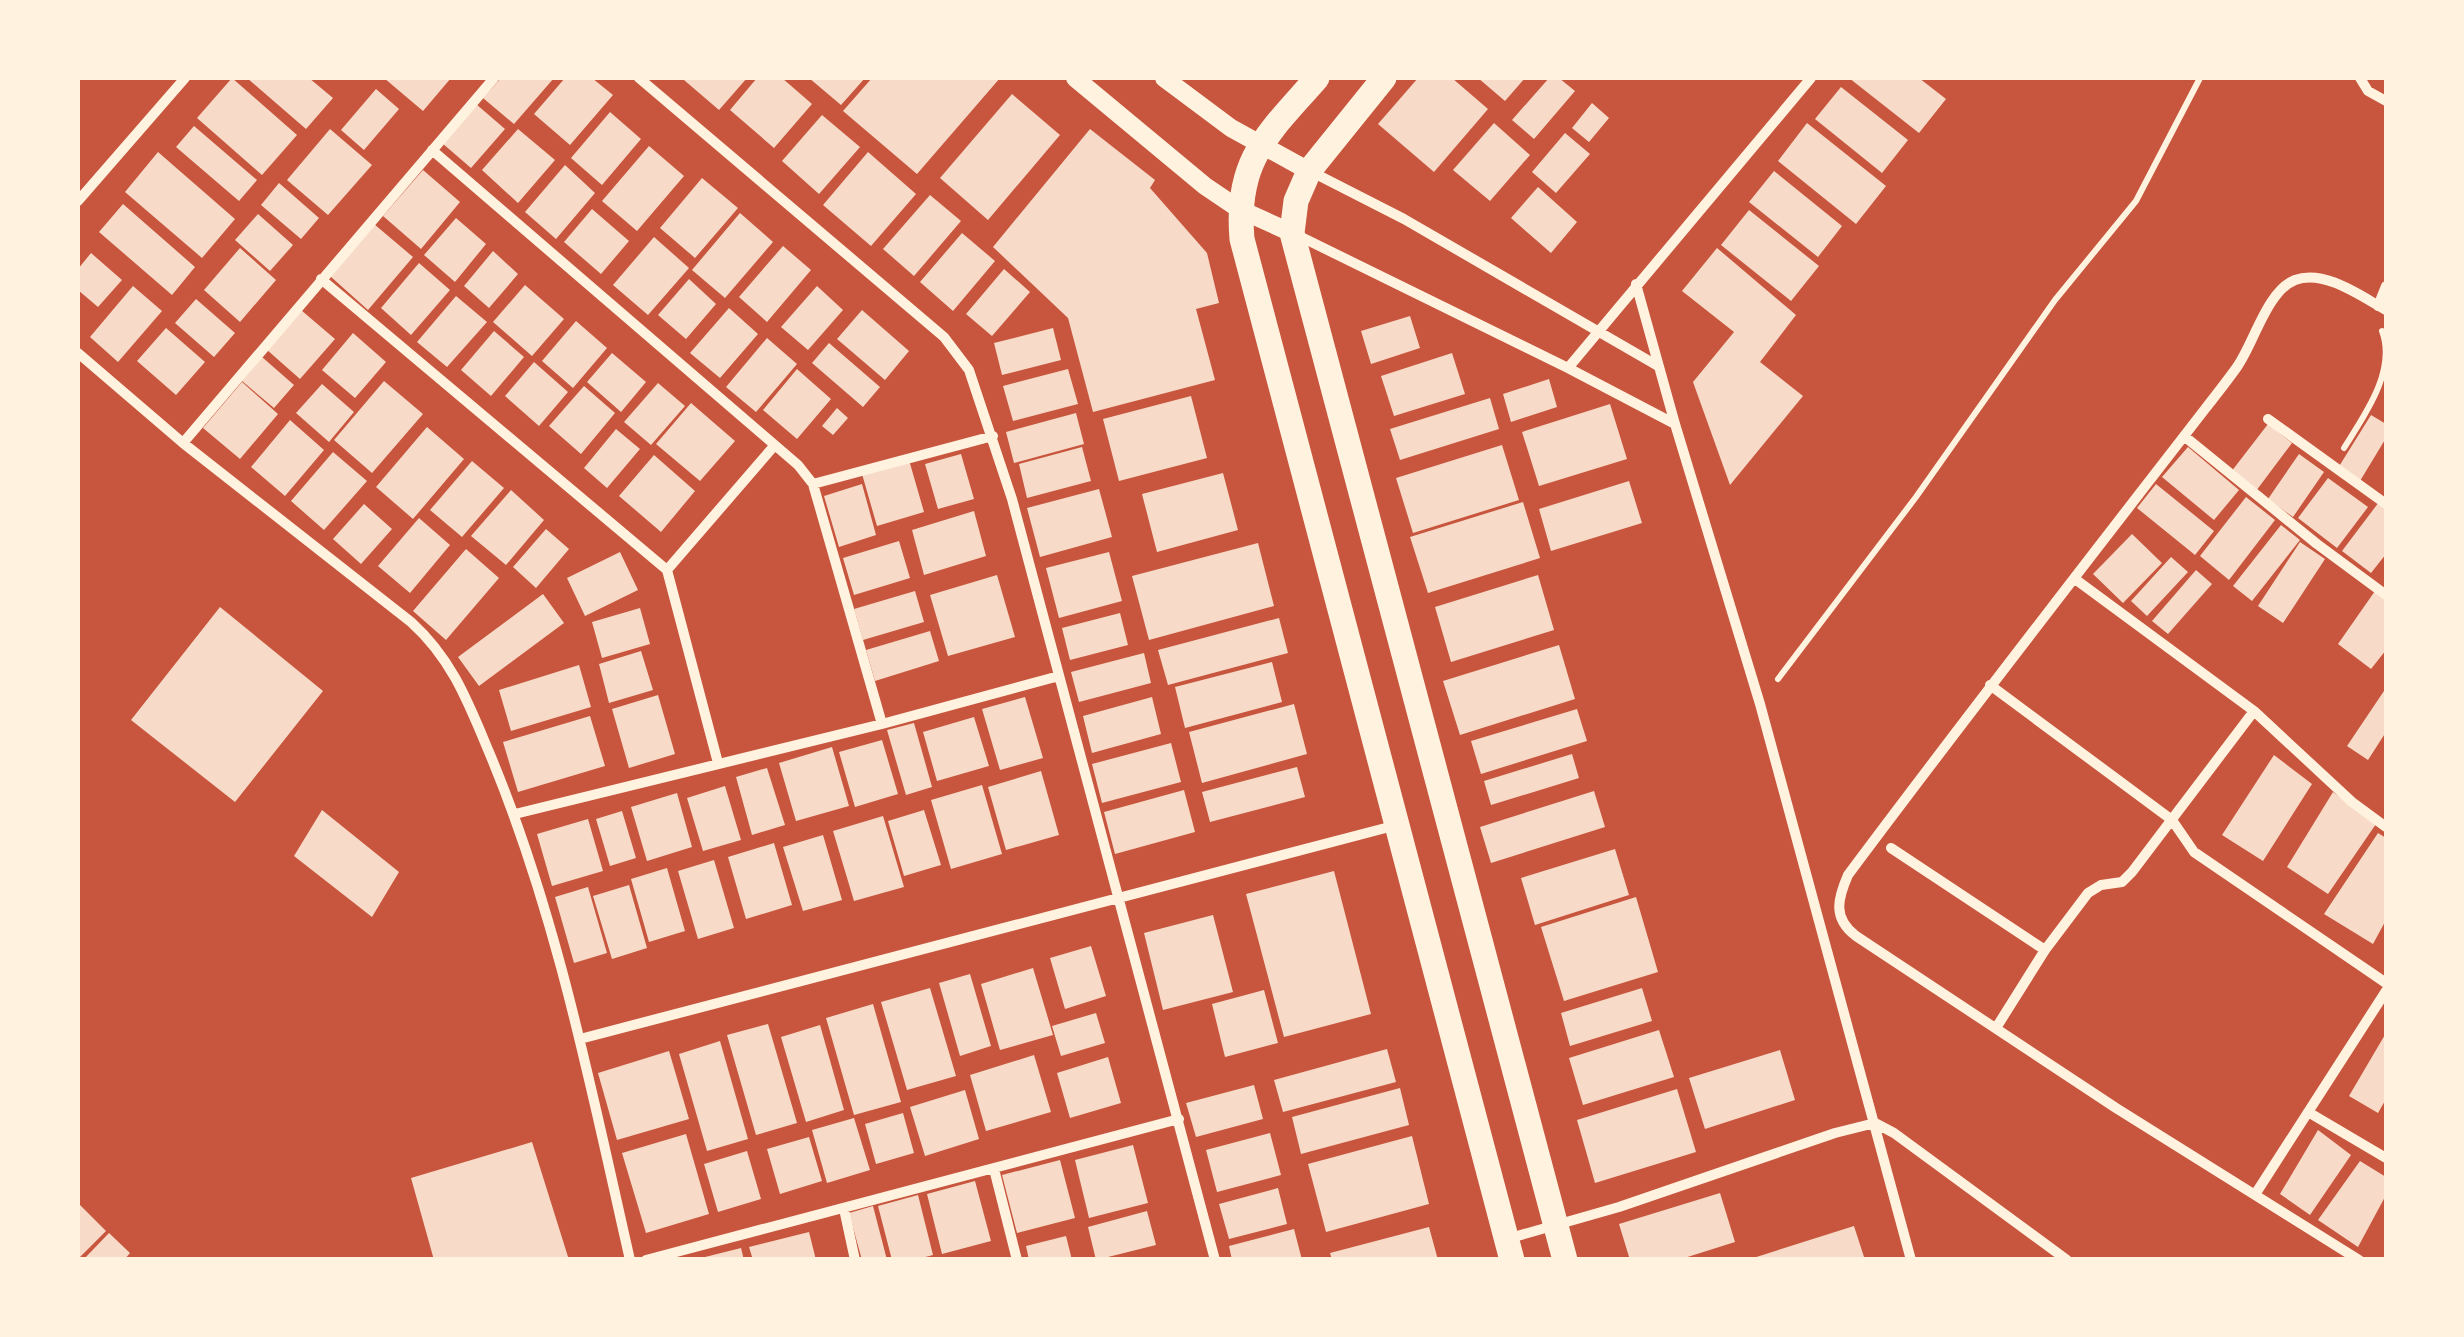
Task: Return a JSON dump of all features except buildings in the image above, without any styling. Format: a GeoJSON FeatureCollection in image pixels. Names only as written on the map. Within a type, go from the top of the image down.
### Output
{"type":"FeatureCollection","features":[{"type":"Feature","properties":{"kind":"main road"},"geometry":{"type":"LineString","coordinates":[[1317,78],[1258,145],[1240,209],[1242,239],[1510,1249]]}},
{"type":"Feature","properties":{"kind":"main road"},"geometry":{"type":"LineString","coordinates":[[1384,78],[1309,170],[1296,200],[1292,233],[1565,1260]]}},
{"type":"Feature","properties":{"kind":"street"},"geometry":{"type":"LineString","coordinates":[[78,200],[185,78]]}},
{"type":"Feature","properties":{"kind":"street"},"geometry":{"type":"LineString","coordinates":[[183,443],[494,78]]}},
{"type":"Feature","properties":{"kind":"street"},"geometry":{"type":"LineString","coordinates":[[638,78],[944,337],[969,370],[993,436],[1214,1260]]}},
{"type":"Feature","properties":{"kind":"street"},"geometry":{"type":"LineString","coordinates":[[1075,78],[1206,186],[1240,209],[1675,424]]}},
{"type":"Feature","properties":{"kind":"street"},"geometry":{"type":"LineString","coordinates":[[1164,78],[1258,145],[1404,219],[1658,366]]}},
{"type":"Feature","properties":{"kind":"street"},"geometry":{"type":"LineString","coordinates":[[1568,368],[1811,78]]}},
{"type":"Feature","properties":{"kind":"street"},"geometry":{"type":"LineString","coordinates":[[2360,78],[2368,92],[2386,101]]}},
{"type":"Feature","properties":{"kind":"street"},"geometry":{"type":"LineString","coordinates":[[432,150],[798,465],[812,484],[882,724]]}},
{"type":"Feature","properties":{"kind":"street"},"geometry":{"type":"LineString","coordinates":[[2360,1260],[2116,1108],[1849,932],[1838,906],[1848,874],[2239,365],[2273,298],[2294,281],[2314,278],[2332,282],[2382,308],[2386,286]]}},
{"type":"Feature","properties":{"kind":"street"},"geometry":{"type":"LineString","coordinates":[[321,280],[666,570],[718,762]]}},
{"type":"Feature","properties":{"kind":"street"},"geometry":{"type":"LineString","coordinates":[[1636,284],[1760,704],[1911,1260]]}},
{"type":"Feature","properties":{"kind":"street"},"geometry":{"type":"LineString","coordinates":[[78,353],[183,443],[435,645],[464,695],[515,814],[580,1039],[630,1260]]}},
{"type":"Feature","properties":{"kind":"street"},"geometry":{"type":"LineString","coordinates":[[2268,419],[2386,504]]}},
{"type":"Feature","properties":{"kind":"street"},"geometry":{"type":"LineString","coordinates":[[812,484],[993,436]]}},
{"type":"Feature","properties":{"kind":"street"},"geometry":{"type":"LineString","coordinates":[[2184,436],[2317,544],[2386,594]]}},
{"type":"Feature","properties":{"kind":"street"},"geometry":{"type":"LineString","coordinates":[[666,570],[774,446]]}},
{"type":"Feature","properties":{"kind":"street"},"geometry":{"type":"LineString","coordinates":[[2075,579],[2254,711],[2352,802],[2386,827]]}},
{"type":"Feature","properties":{"kind":"street"},"geometry":{"type":"LineString","coordinates":[[515,814],[882,724],[1058,676]]}},
{"type":"Feature","properties":{"kind":"street"},"geometry":{"type":"LineString","coordinates":[[1990,685],[2172,820],[2194,852],[2386,983]]}},
{"type":"Feature","properties":{"kind":"street"},"geometry":{"type":"LineString","coordinates":[[1996,1028],[2088,893],[2101,885],[2122,882],[2254,711]]}},
{"type":"Feature","properties":{"kind":"street"},"geometry":{"type":"LineString","coordinates":[[580,1039],[1397,825]]}},
{"type":"Feature","properties":{"kind":"street"},"geometry":{"type":"LineString","coordinates":[[1891,848],[2046,950]]}},
{"type":"Feature","properties":{"kind":"street"},"geometry":{"type":"LineString","coordinates":[[2256,1193],[2386,991]]}},
{"type":"Feature","properties":{"kind":"street"},"geometry":{"type":"LineString","coordinates":[[2308,1112],[2386,1158]]}},
{"type":"Feature","properties":{"kind":"street"},"geometry":{"type":"LineString","coordinates":[[646,1260],[1179,1120]]}},
{"type":"Feature","properties":{"kind":"street"},"geometry":{"type":"LineString","coordinates":[[1510,1249],[1556,1224],[1875,1123],[2067,1260]]}},
{"type":"Feature","properties":{"kind":"street"},"geometry":{"type":"LineString","coordinates":[[994,1169],[1016,1260]]}},
{"type":"Feature","properties":{"kind":"street"},"geometry":{"type":"LineString","coordinates":[[844,1209],[855,1260]]}},
{"type":"Feature","properties":{"kind":"path"},"geometry":{"type":"LineString","coordinates":[[1760,704],[1916,497],[2055,300],[2136,201],[2200,78]]}},
{"type":"Feature","properties":{"kind":"path"},"geometry":{"type":"LineString","coordinates":[[2332,467],[2371,405],[2380,381],[2386,340],[2378,321],[2382,308]]}}]}
